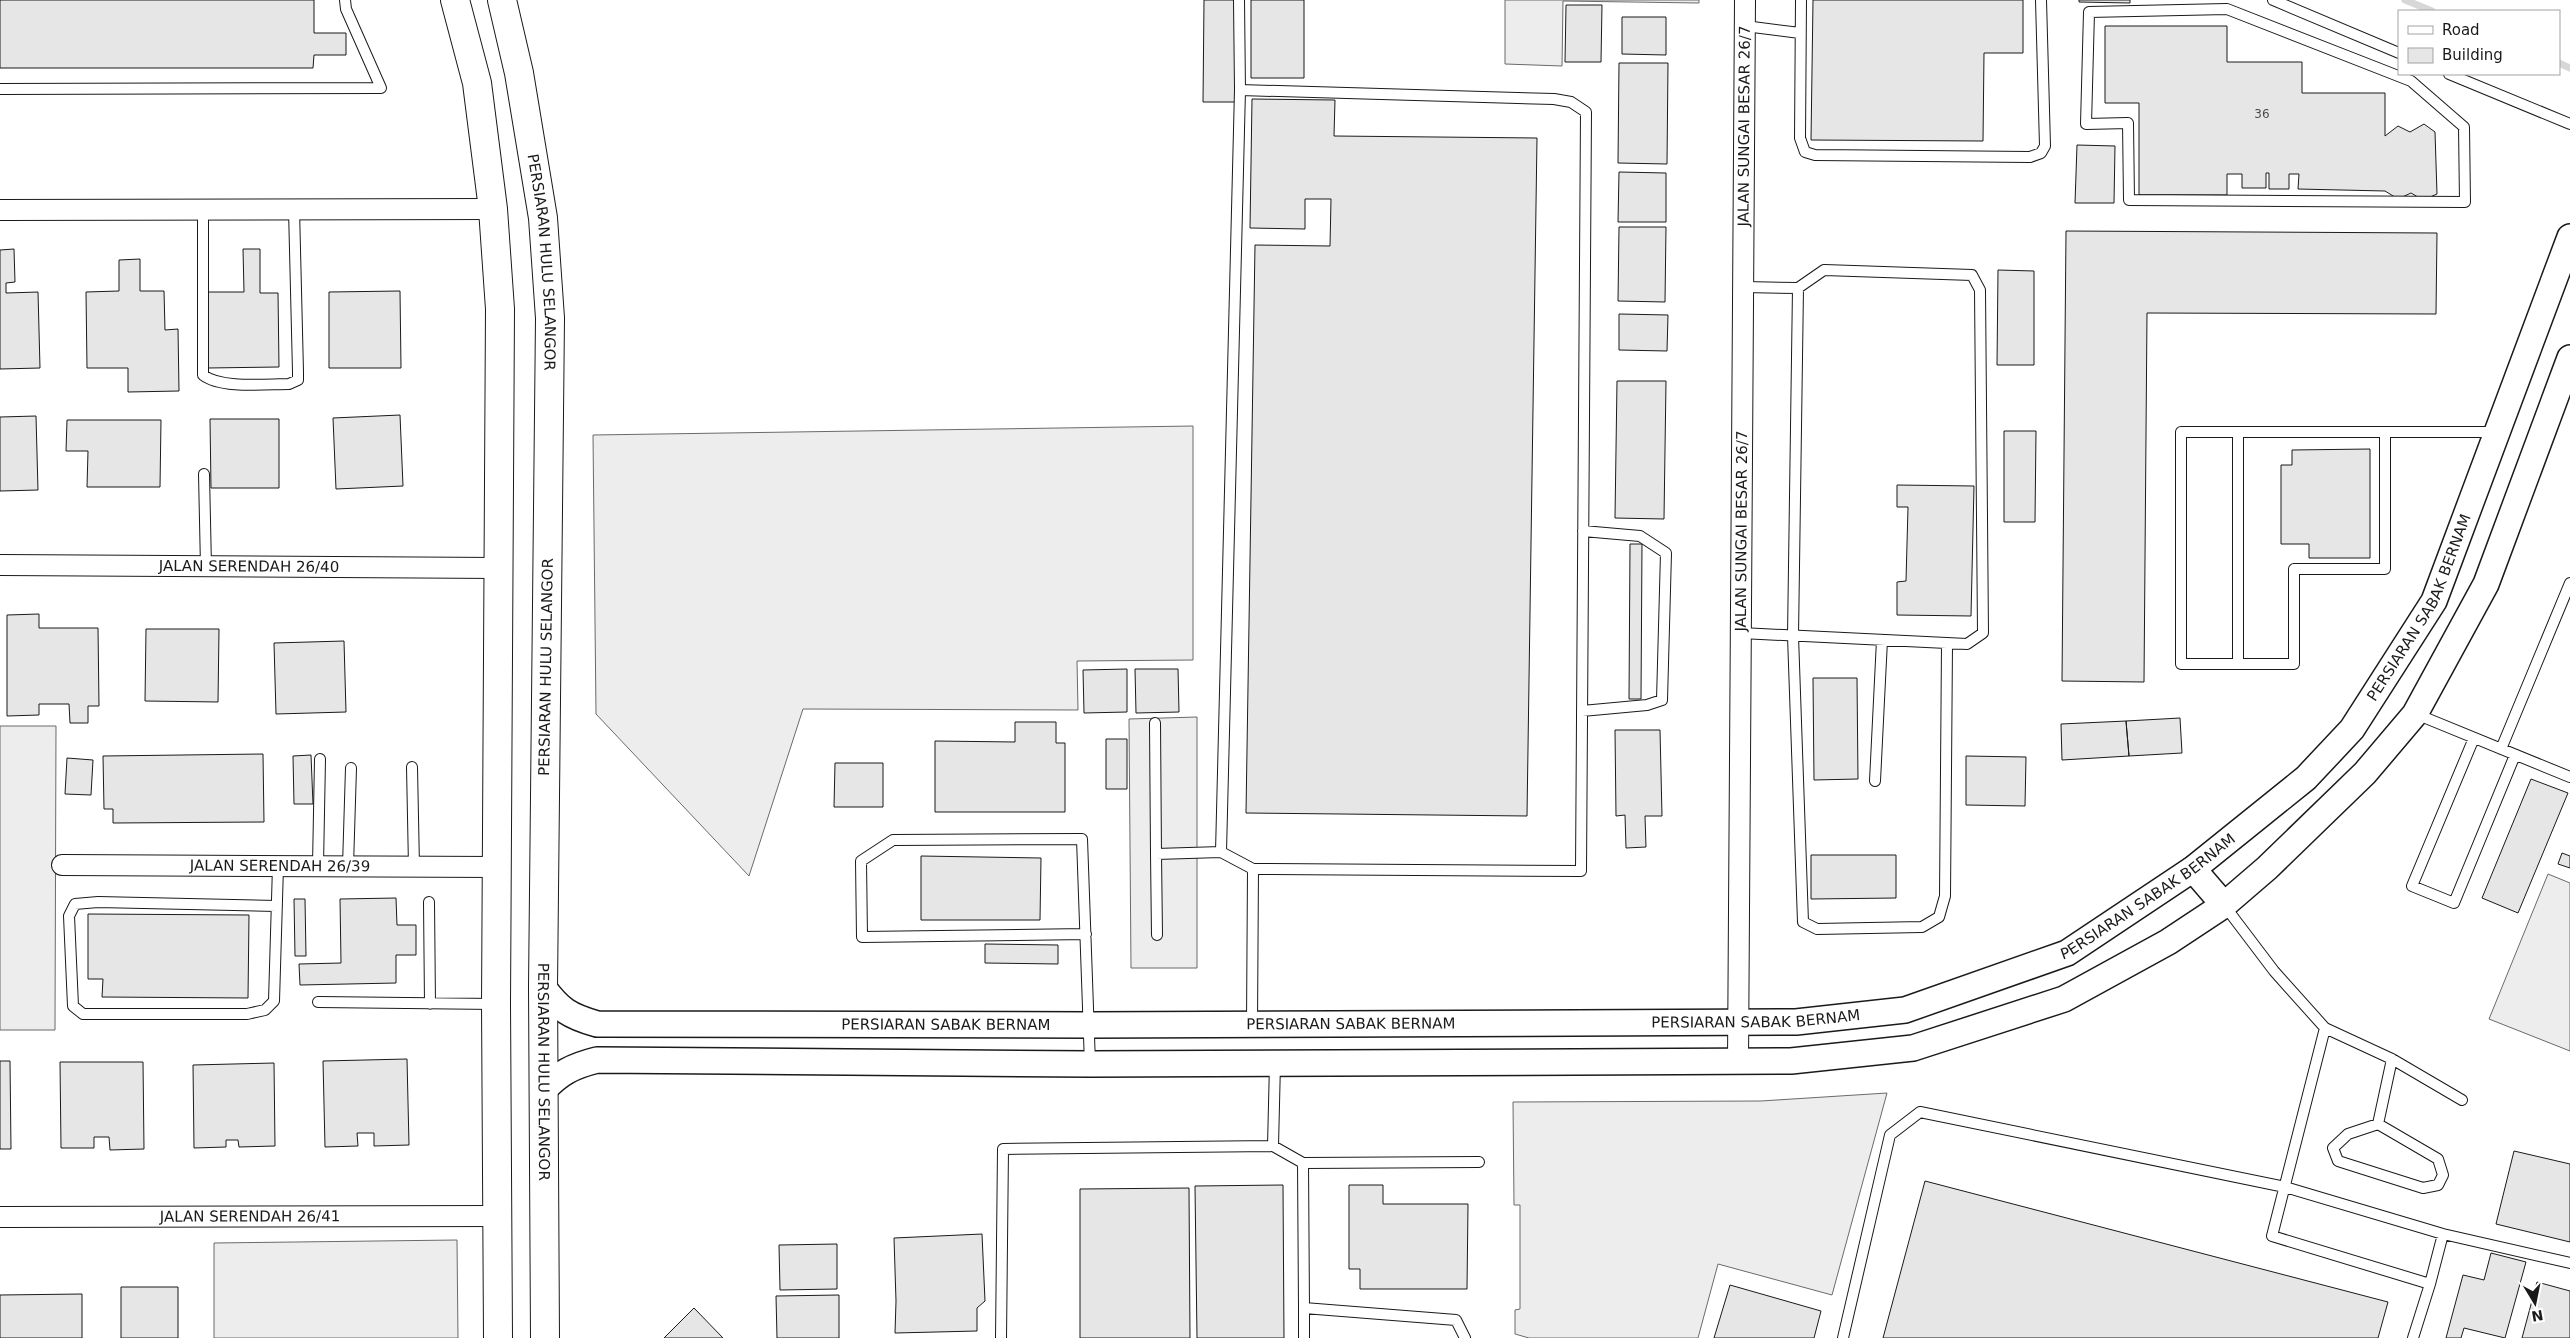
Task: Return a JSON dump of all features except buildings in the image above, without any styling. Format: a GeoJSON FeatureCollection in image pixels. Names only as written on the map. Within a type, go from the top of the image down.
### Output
{"type":"FeatureCollection","features":[{"type":"Feature","properties":{"kind":"main road"},"geometry":{"type":"LineString","coordinates":[[455,0],[477,83],[493,209],[500,309],[496,1004],[499,1216],[498,1338]]}},
{"type":"Feature","properties":{"kind":"main road","name":"PERSIARAN HULU SELANGOR"},"geometry":{"type":"LineString","coordinates":[[502,0],[519,73],[543,218],[550,318],[543,987],[545,1338]]}},
{"type":"Feature","properties":{"kind":"street","name":"JALAN SUNGAI BESAR 26/7"},"geometry":{"type":"LineString","coordinates":[[1738,1062],[1745,0]]}},
{"type":"Feature","properties":{"kind":"street"},"geometry":{"type":"LineString","coordinates":[[0,210],[493,209]]}},
{"type":"Feature","properties":{"kind":"street","name":"PERSIARAN SABAK BERNAM"},"geometry":{"type":"LineString","coordinates":[[543,987],[558,1007],[573,1017],[597,1024],[1089,1026],[1796,1022],[1904,1010],[2067,952],[2193,870],[2306,778],[2352,729],[2434,601],[2570,237]]}},
{"type":"Feature","properties":{"kind":"street"},"geometry":{"type":"LineString","coordinates":[[543,1091],[558,1074],[573,1066],[597,1060],[1090,1064],[1791,1061],[1913,1048],[2064,999],[2168,942],[2224,905],[2267,868],[2365,773],[2415,714],[2486,584],[2570,358]]}},
{"type":"Feature","properties":{"kind":"street","name":"JALAN SERENDAH 26/40"},"geometry":{"type":"LineString","coordinates":[[0,566],[498,568]]}},
{"type":"Feature","properties":{"kind":"street","name":"JALAN SERENDAH 26/39"},"geometry":{"type":"LineString","coordinates":[[62,865],[498,867]]}},
{"type":"Feature","properties":{"kind":"street"},"geometry":{"type":"LineString","coordinates":[[2193,870],[2224,905]]}},
{"type":"Feature","properties":{"kind":"street","name":"JALAN SERENDAH 26/41"},"geometry":{"type":"LineString","coordinates":[[0,1217],[499,1216]]}},
{"type":"Feature","properties":{"kind":"lane"},"geometry":{"type":"LineString","coordinates":[[0,89],[381,88],[346,9],[345,0]]}},
{"type":"Feature","properties":{"kind":"lane"},"geometry":{"type":"LineString","coordinates":[[1221,852],[1240,90],[1239,0]]}},
{"type":"Feature","properties":{"kind":"lane"},"geometry":{"type":"LineString","coordinates":[[1801,0],[1800,138],[1805,152],[1815,155],[2030,157],[2041,153],[2045,146],[2041,0]]}},
{"type":"Feature","properties":{"kind":"lane"},"geometry":{"type":"LineString","coordinates":[[2273,0],[2398,53]]}},
{"type":"Feature","properties":{"kind":"lane"},"geometry":{"type":"LineString","coordinates":[[2398,72],[2227,9],[2164,5],[2089,12],[2086,124],[2128,123],[2129,200],[2466,202],[2464,126],[2413,78]]}},
{"type":"Feature","properties":{"kind":"lane"},"geometry":{"type":"LineString","coordinates":[[1746,26],[1800,33]]}},
{"type":"Feature","properties":{"kind":"lane"},"geometry":{"type":"LineString","coordinates":[[2451,75],[2570,124]]}},
{"type":"Feature","properties":{"kind":"lane"},"geometry":{"type":"LineString","coordinates":[[1156,854],[1221,852],[1253,869],[1581,871],[1586,112],[1571,102],[1554,99],[1240,90]]}},
{"type":"Feature","properties":{"kind":"lane"},"geometry":{"type":"LineString","coordinates":[[203,210],[203,375],[211,382],[289,384],[298,380],[294,209]]}},
{"type":"Feature","properties":{"kind":"lane"},"geometry":{"type":"LineString","coordinates":[[1741,633],[1967,644],[1983,633],[1980,290],[1972,276],[1824,270],[1798,288],[1744,287]]}},
{"type":"Feature","properties":{"kind":"lane"},"geometry":{"type":"LineString","coordinates":[[1798,288],[1793,636],[1803,922],[1817,929],[1922,928],[1939,916],[1944,896],[1947,644]]}},
{"type":"Feature","properties":{"kind":"lane"},"geometry":{"type":"LineString","coordinates":[[2385,432],[2385,569],[2294,569],[2294,664],[2181,664],[2181,432],[2385,432],[2496,432]]}},
{"type":"Feature","properties":{"kind":"lane"},"geometry":{"type":"LineString","coordinates":[[2238,432],[2238,664]]}},
{"type":"Feature","properties":{"kind":"lane"},"geometry":{"type":"LineString","coordinates":[[204,474],[206,567]]}},
{"type":"Feature","properties":{"kind":"lane"},"geometry":{"type":"LineString","coordinates":[[1582,711],[1647,705],[1662,700],[1666,553],[1640,536],[1583,531]]}},
{"type":"Feature","properties":{"kind":"lane"},"geometry":{"type":"LineString","coordinates":[[2501,749],[2570,583]]}},
{"type":"Feature","properties":{"kind":"lane"},"geometry":{"type":"LineString","coordinates":[[1875,781],[1882,640]]}},
{"type":"Feature","properties":{"kind":"lane"},"geometry":{"type":"LineString","coordinates":[[2415,714],[2570,777]]}},
{"type":"Feature","properties":{"kind":"lane"},"geometry":{"type":"LineString","coordinates":[[1155,723],[1157,935]]}},
{"type":"Feature","properties":{"kind":"lane"},"geometry":{"type":"LineString","coordinates":[[2474,738],[2412,886],[2454,903],[2515,755]]}},
{"type":"Feature","properties":{"kind":"lane"},"geometry":{"type":"LineString","coordinates":[[318,866],[320,760]]}},
{"type":"Feature","properties":{"kind":"lane"},"geometry":{"type":"LineString","coordinates":[[412,767],[414,867]]}},
{"type":"Feature","properties":{"kind":"lane"},"geometry":{"type":"LineString","coordinates":[[348,866],[350,768]]}},
{"type":"Feature","properties":{"kind":"lane"},"geometry":{"type":"LineString","coordinates":[[1086,934],[862,937],[861,861],[893,840],[1082,839],[1086,934],[1090,1064]]}},
{"type":"Feature","properties":{"kind":"lane"},"geometry":{"type":"LineString","coordinates":[[277,906],[98,902],[75,904],[69,916],[72,1006],[83,1014],[247,1014],[265,1010],[274,1001],[277,906],[278,866]]}},
{"type":"Feature","properties":{"kind":"lane"},"geometry":{"type":"LineString","coordinates":[[1252,1025],[1253,869]]}},
{"type":"Feature","properties":{"kind":"lane"},"geometry":{"type":"LineString","coordinates":[[429,902],[430,1004]]}},
{"type":"Feature","properties":{"kind":"lane"},"geometry":{"type":"LineString","coordinates":[[2224,905],[2274,971],[2325,1028],[2392,1059],[2462,1100]]}},
{"type":"Feature","properties":{"kind":"lane"},"geometry":{"type":"LineString","coordinates":[[318,1002],[496,1004]]}},
{"type":"Feature","properties":{"kind":"lane"},"geometry":{"type":"LineString","coordinates":[[2325,1028],[2272,1236],[2430,1284]]}},
{"type":"Feature","properties":{"kind":"lane"},"geometry":{"type":"LineString","coordinates":[[2378,1124],[2392,1059]]}},
{"type":"Feature","properties":{"kind":"lane"},"geometry":{"type":"LineString","coordinates":[[1273,1146],[1275,1063]]}},
{"type":"Feature","properties":{"kind":"lane"},"geometry":{"type":"LineString","coordinates":[[1844,1338],[1890,1135],[1920,1112],[2285,1187],[2443,1234],[2570,1264]]}},
{"type":"Feature","properties":{"kind":"lane"},"geometry":{"type":"LineString","coordinates":[[2378,1124],[2438,1159],[2443,1174],[2438,1185],[2423,1188],[2338,1162],[2334,1148],[2348,1134],[2378,1124]]}},
{"type":"Feature","properties":{"kind":"lane"},"geometry":{"type":"LineString","coordinates":[[1000,1338],[1003,1149],[1273,1146],[1303,1163],[1479,1162]]}},
{"type":"Feature","properties":{"kind":"lane"},"geometry":{"type":"LineString","coordinates":[[1303,1163],[1304,1338]]}},
{"type":"Feature","properties":{"kind":"lane"},"geometry":{"type":"LineString","coordinates":[[2413,1338],[2443,1234]]}},
{"type":"Feature","properties":{"kind":"lane"},"geometry":{"type":"LineString","coordinates":[[1304,1308],[1456,1320],[1465,1338]]}},
{"type":"Feature","properties":{"kind":"shaded area"},"geometry":{"type":"Polygon","coordinates":[[[1505,0],[1699,0],[1699,3],[1563,1],[1562,66],[1505,64],[1505,0]]]}},
{"type":"Feature","properties":{"kind":"shaded area"},"geometry":{"type":"Polygon","coordinates":[[[1193,426],[1193,660],[1077,661],[1078,710],[803,709],[749,876],[596,714],[593,435],[1193,426]]]}},
{"type":"Feature","properties":{"kind":"shaded area"},"geometry":{"type":"Polygon","coordinates":[[[1197,717],[1197,968],[1131,968],[1129,719],[1197,717]]]}},
{"type":"Feature","properties":{"kind":"shaded area"},"geometry":{"type":"Polygon","coordinates":[[[0,726],[56,726],[55,1030],[0,1030],[0,726]]]}},
{"type":"Feature","properties":{"kind":"shaded area"},"geometry":{"type":"Polygon","coordinates":[[[2548,874],[2570,883],[2570,1051],[2489,1019],[2548,874]]]}},
{"type":"Feature","properties":{"kind":"shaded area"},"geometry":{"type":"Polygon","coordinates":[[[1887,1093],[1832,1295],[1718,1264],[1698,1338],[1529,1338],[1515,1334],[1515,1310],[1520,1309],[1520,1205],[1514,1205],[1513,1102],[1761,1101],[1887,1093]]]}},
{"type":"Feature","properties":{"kind":"shaded area"},"geometry":{"type":"Polygon","coordinates":[[[457,1240],[458,1338],[214,1338],[214,1243],[457,1240]]]}},
{"type":"Feature","properties":{"kind":"waterway"},"geometry":{"type":"LineString","coordinates":[[2405,0],[2430,10]]}},
{"type":"Feature","properties":{"kind":"waterway"},"geometry":{"type":"LineString","coordinates":[[2560,63],[2570,68]]}}]}
